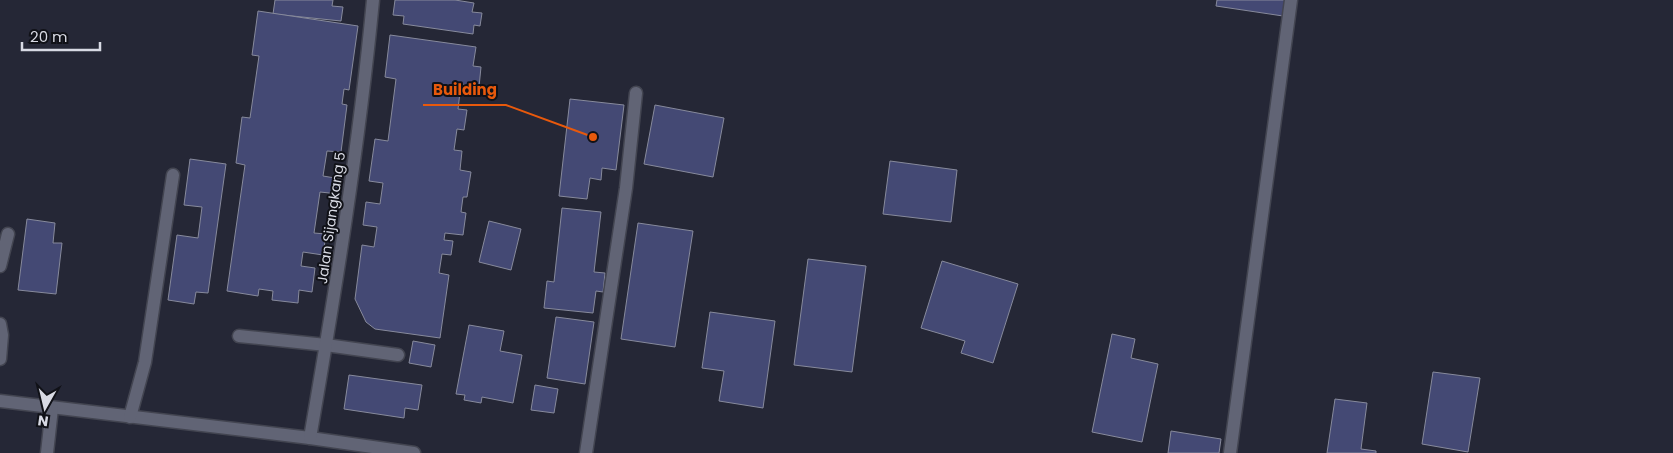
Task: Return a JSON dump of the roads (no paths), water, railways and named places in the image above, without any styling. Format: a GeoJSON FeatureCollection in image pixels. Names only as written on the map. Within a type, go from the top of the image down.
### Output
{"type":"FeatureCollection","features":[{"type":"Feature","properties":{"kind":"street","name":"Jalan Sijangkang 5"},"geometry":{"type":"LineString","coordinates":[[310,438],[339,267],[367,67],[373,0]]}},
{"type":"Feature","properties":{"kind":"street"},"geometry":{"type":"LineString","coordinates":[[1230,453],[1292,0]]}},
{"type":"Feature","properties":{"kind":"street"},"geometry":{"type":"LineString","coordinates":[[586,453],[626,188],[636,93]]}},
{"type":"Feature","properties":{"kind":"street"},"geometry":{"type":"LineString","coordinates":[[130,417],[145,362],[173,175]]}},
{"type":"Feature","properties":{"kind":"street"},"geometry":{"type":"LineString","coordinates":[[0,266],[8,234]]}},
{"type":"Feature","properties":{"kind":"street"},"geometry":{"type":"LineString","coordinates":[[0,324],[2,335],[0,359]]}},
{"type":"Feature","properties":{"kind":"street"},"geometry":{"type":"LineString","coordinates":[[240,336],[326,344],[398,355]]}},
{"type":"Feature","properties":{"kind":"street"},"geometry":{"type":"LineString","coordinates":[[0,401],[310,438],[414,453]]}},
{"type":"Feature","properties":{"kind":"street"},"geometry":{"type":"LineString","coordinates":[[47,453],[52,408]]}},
{"type":"Feature","properties":{"kind":"place","name":"Building"},"geometry":{"type":"Point","coordinates":[593,137]}}]}
